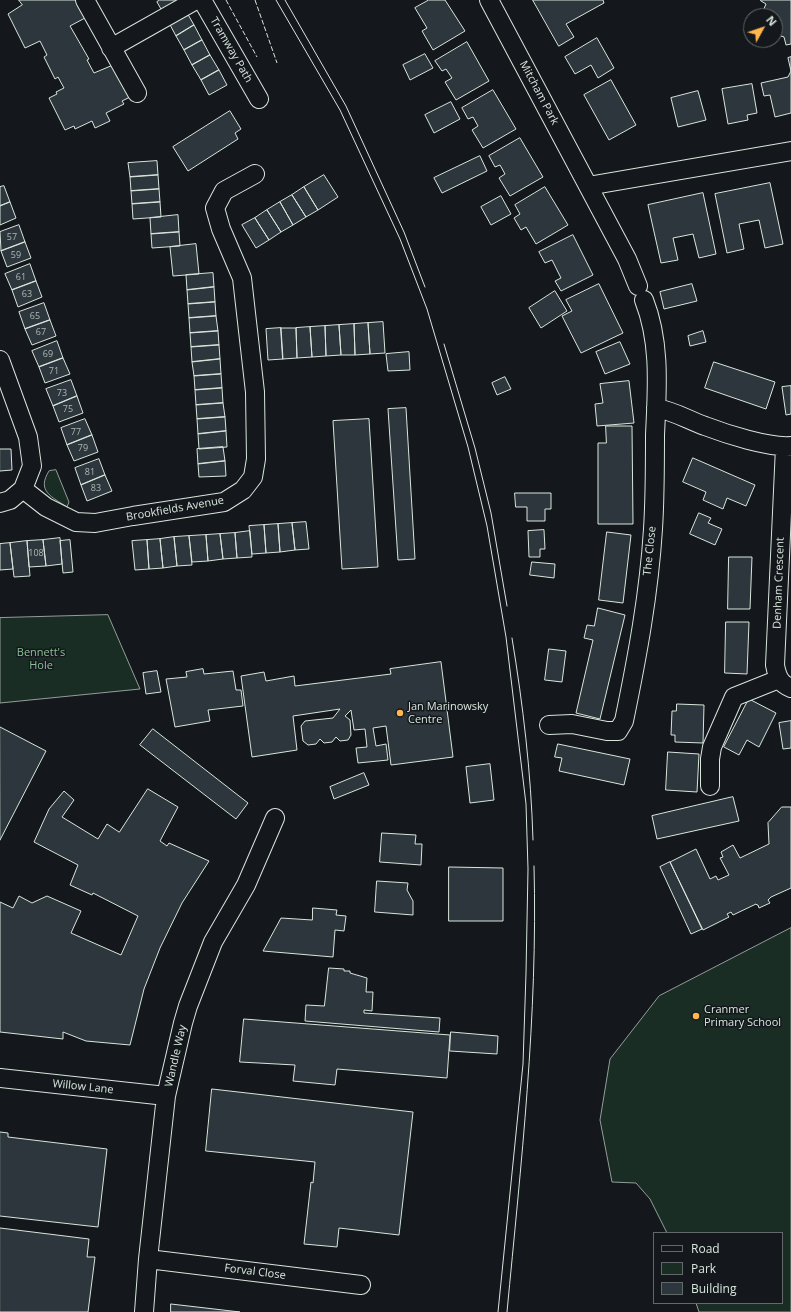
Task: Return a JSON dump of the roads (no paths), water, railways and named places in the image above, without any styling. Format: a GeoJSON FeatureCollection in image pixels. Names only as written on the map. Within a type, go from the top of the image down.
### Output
{"type":"FeatureCollection","features":[{"type":"Feature","properties":{"kind":"street"},"geometry":{"type":"LineString","coordinates":[[84,0],[137,93]]}},
{"type":"Feature","properties":{"kind":"street"},"geometry":{"type":"LineString","coordinates":[[112,48],[196,0]]}},
{"type":"Feature","properties":{"kind":"street","name":"Tramway Path"},"geometry":{"type":"LineString","coordinates":[[202,0],[259,99]]}},
{"type":"Feature","properties":{"kind":"street","name":"Mitcham Park"},"geometry":{"type":"LineString","coordinates":[[489,0],[627,259],[641,293]]}},
{"type":"Feature","properties":{"kind":"street"},"geometry":{"type":"LineString","coordinates":[[588,186],[791,151]]}},
{"type":"Feature","properties":{"kind":"street","name":"Brookfields Avenue"},"geometry":{"type":"LineString","coordinates":[[23,489],[46,507],[76,522],[95,523],[224,502],[243,490],[252,477],[256,459],[255,392],[242,278],[221,229],[215,208],[224,191],[255,174]]}},
{"type":"Feature","properties":{"kind":"street","name":"The Close"},"geometry":{"type":"LineString","coordinates":[[549,725],[572,724],[607,731],[618,731],[624,721],[644,612],[653,529],[656,368],[654,333],[650,314],[641,293]]}},
{"type":"Feature","properties":{"kind":"street"},"geometry":{"type":"LineString","coordinates":[[0,360],[28,437],[32,466],[23,489],[10,500],[0,503]]}},
{"type":"Feature","properties":{"kind":"street"},"geometry":{"type":"LineString","coordinates":[[656,408],[675,413],[704,426],[731,435],[757,442],[788,447]]}},
{"type":"Feature","properties":{"kind":"street","name":"Denham Crescent"},"geometry":{"type":"LineString","coordinates":[[785,683],[775,665],[788,447]]}},
{"type":"Feature","properties":{"kind":"street"},"geometry":{"type":"LineString","coordinates":[[710,786],[709,765],[712,747],[734,697],[785,683]]}},
{"type":"Feature","properties":{"kind":"street","name":"Wandle Way"},"geometry":{"type":"LineString","coordinates":[[144,1312],[148,1259],[166,1096],[188,1006],[213,942],[246,885],[275,818]]}},
{"type":"Feature","properties":{"kind":"street","name":"Willow Lane"},"geometry":{"type":"LineString","coordinates":[[0,1078],[166,1096]]}},
{"type":"Feature","properties":{"kind":"street","name":"Forval Close"},"geometry":{"type":"LineString","coordinates":[[148,1259],[362,1284]]}},
{"type":"Feature","properties":{"kind":"tram line"},"geometry":{"type":"LineString","coordinates":[[276,0],[340,110],[400,239],[427,309],[468,447],[487,526],[506,637],[526,804],[528,869],[523,1064],[498,1312]]}},
{"type":"Feature","properties":{"kind":"tram line"},"geometry":{"type":"LineString","coordinates":[[285,0],[346,106],[404,232],[425,287]]}},
{"type":"Feature","properties":{"kind":"tram line"},"geometry":{"type":"LineString","coordinates":[[444,344],[475,448],[491,513],[507,606]]}},
{"type":"Feature","properties":{"kind":"tram line"},"geometry":{"type":"LineString","coordinates":[[512,638],[526,739],[533,840]]}},
{"type":"Feature","properties":{"kind":"tram line"},"geometry":{"type":"LineString","coordinates":[[507,1312],[523,1145],[531,1034],[535,922],[534,866]]}},
{"type":"Feature","properties":{"kind":"place","name":"Jan Marinowsky Centre"},"geometry":{"type":"Point","coordinates":[400,713]}},
{"type":"Feature","properties":{"kind":"place","name":"Cranmer Primary School"},"geometry":{"type":"Point","coordinates":[696,1016]}},
{"type":"Feature","properties":{"kind":"park label","name":"Bennett's Hole"},"geometry":{"type":"Point","coordinates":[41,659]}}]}
